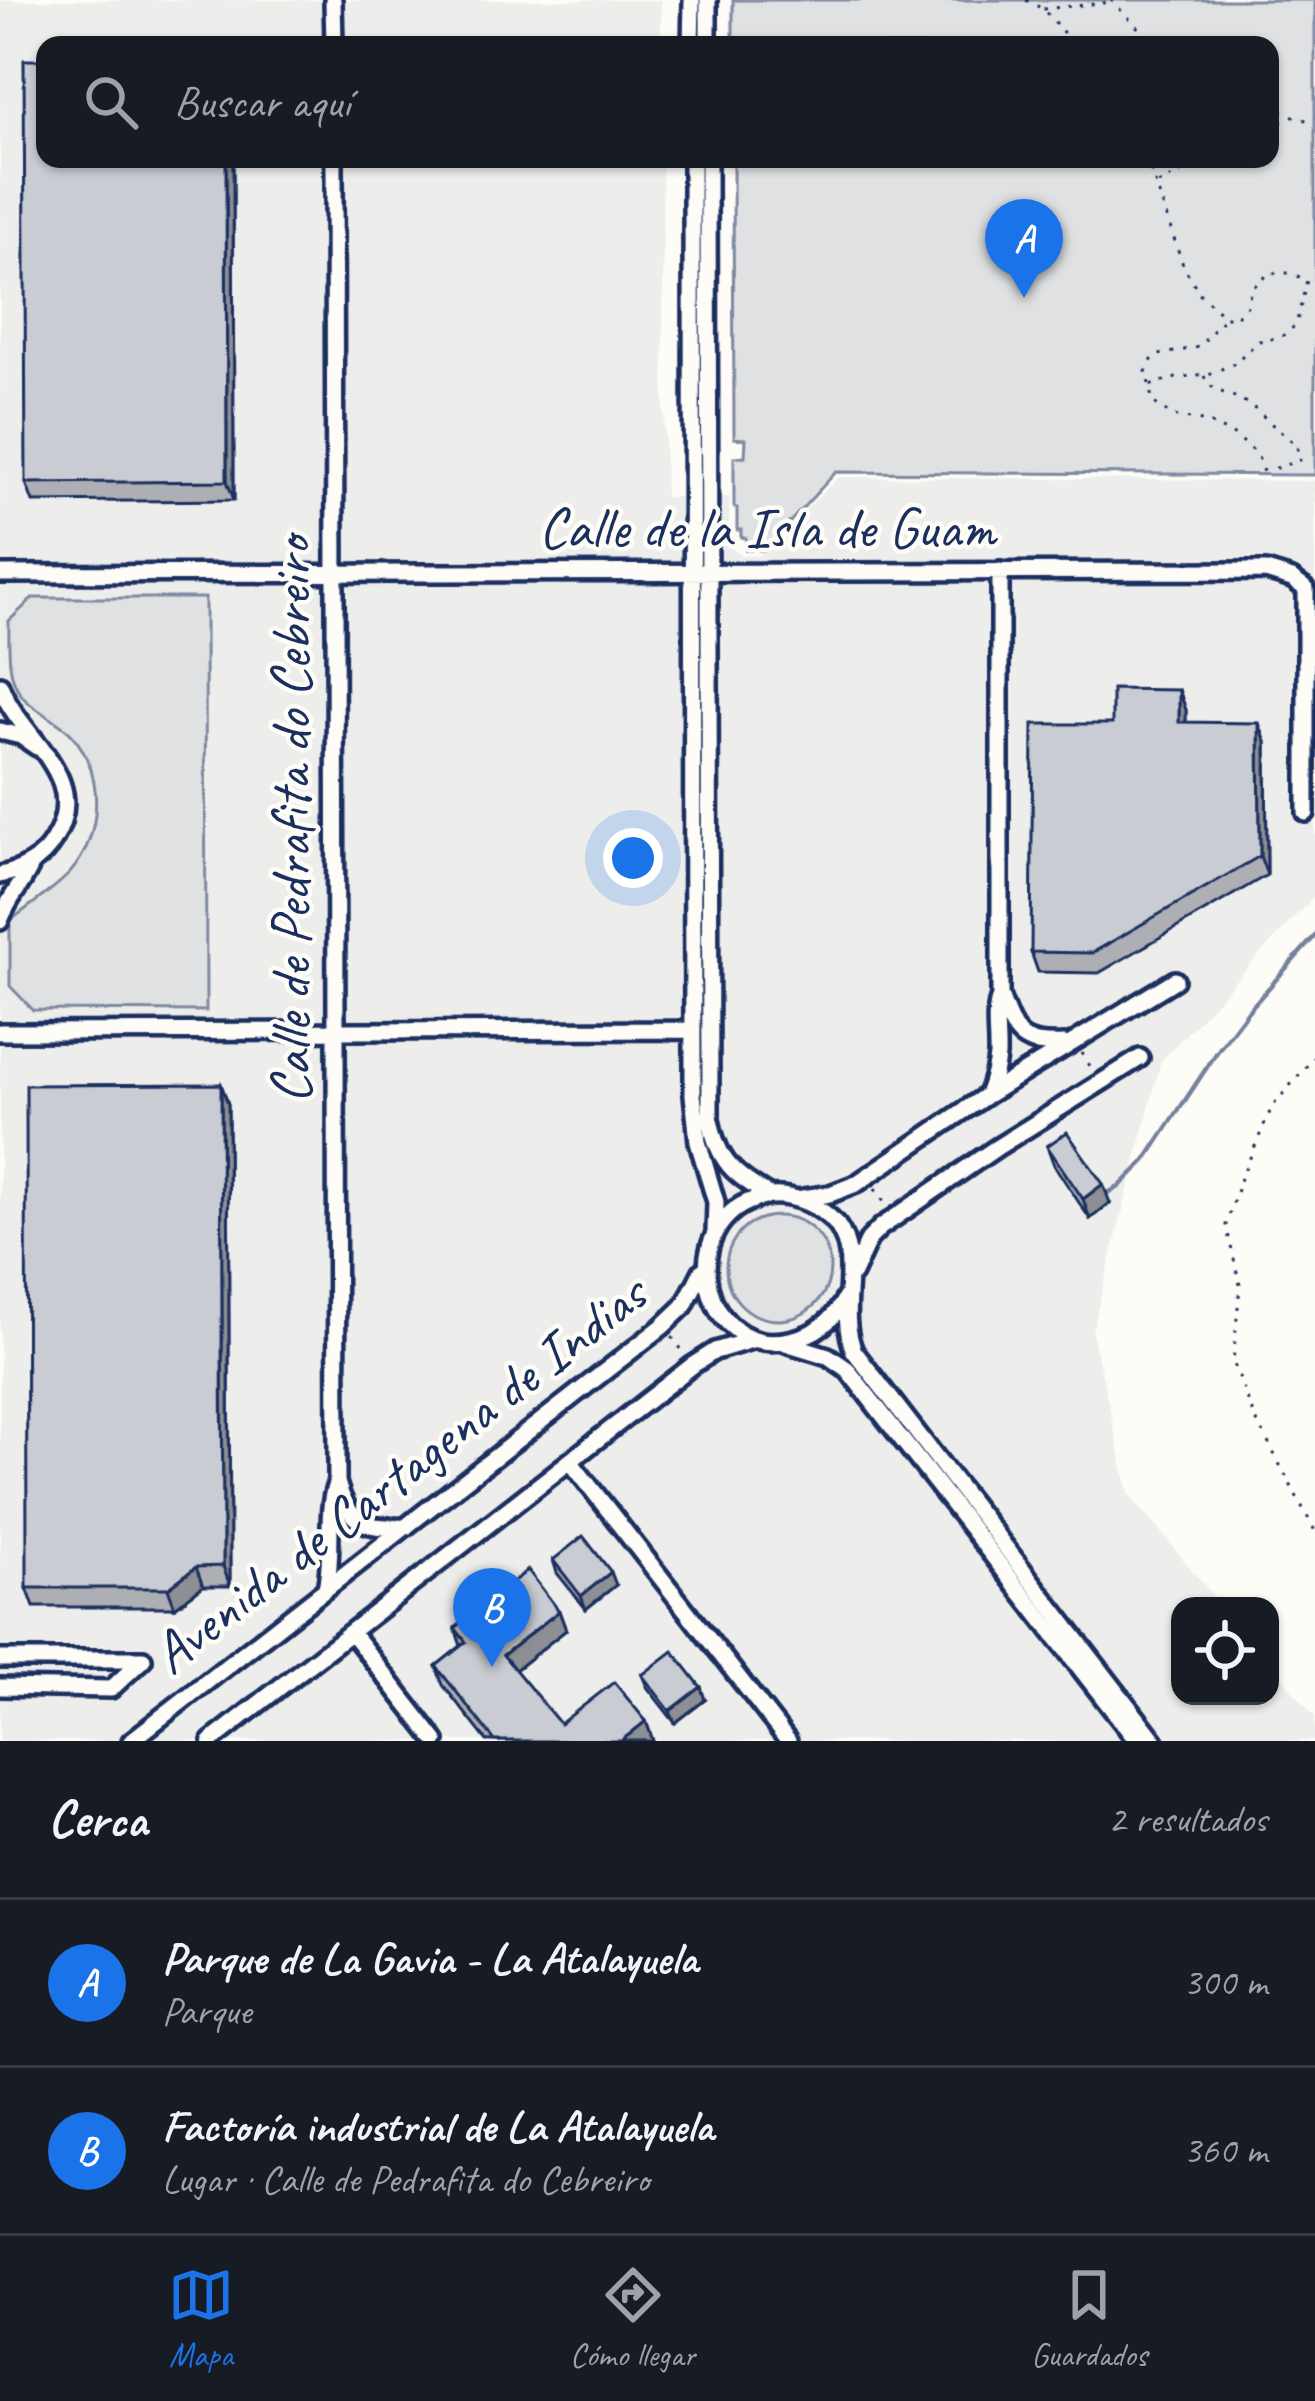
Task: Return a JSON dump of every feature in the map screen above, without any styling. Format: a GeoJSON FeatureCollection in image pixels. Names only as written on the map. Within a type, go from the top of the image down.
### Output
{"type":"FeatureCollection","features":[{"type":"Feature","properties":{"kind":"street"},"geometry":{"type":"LineString","coordinates":[[333,0],[334,36]]}},
{"type":"Feature","properties":{"kind":"street"},"geometry":{"type":"LineString","coordinates":[[691,36],[692,0]]}},
{"type":"Feature","properties":{"kind":"street"},"geometry":{"type":"LineString","coordinates":[[708,0],[708,36]]}},
{"type":"Feature","properties":{"kind":"street","name":"Calle de Pedrafita do Cebreiro"},"geometry":{"type":"LineString","coordinates":[[326,1588],[332,1549],[331,1498],[337,1482],[334,168]]}},
{"type":"Feature","properties":{"kind":"street"},"geometry":{"type":"LineString","coordinates":[[692,168],[710,1119],[715,1146],[737,1174],[770,1196],[811,1204],[837,1226],[850,1260],[850,1342],[861,1363],[1155,1741]]}},
{"type":"Feature","properties":{"kind":"street"},"geometry":{"type":"LineString","coordinates":[[708,168],[693,1030],[694,1115],[716,1202],[706,1282],[712,1302],[734,1327],[755,1339],[828,1356],[847,1370],[1137,1741]]}},
{"type":"Feature","properties":{"kind":"street"},"geometry":{"type":"LineString","coordinates":[[1000,571],[1000,996],[1016,1033],[1025,1040],[1074,1048]]}},
{"type":"Feature","properties":{"kind":"street","name":"Calle de la Isla de Guam"},"geometry":{"type":"LineString","coordinates":[[0,574],[1266,572],[1292,579],[1306,589],[1306,813]]}},
{"type":"Feature","properties":{"kind":"street"},"geometry":{"type":"LineString","coordinates":[[0,685],[55,766],[65,802],[62,823],[51,845],[32,863],[0,875]]}},
{"type":"Feature","properties":{"kind":"street"},"geometry":{"type":"LineString","coordinates":[[0,731],[21,736],[44,752]]}},
{"type":"Feature","properties":{"kind":"street"},"geometry":{"type":"LineString","coordinates":[[0,921],[32,863]]}},
{"type":"Feature","properties":{"kind":"street"},"geometry":{"type":"LineString","coordinates":[[795,1199],[856,1184],[987,1095],[1074,1048],[1175,980]]}},
{"type":"Feature","properties":{"kind":"street"},"geometry":{"type":"LineString","coordinates":[[987,1095],[997,1056],[995,1010],[1000,996]]}},
{"type":"Feature","properties":{"kind":"street"},"geometry":{"type":"LineString","coordinates":[[0,1032],[693,1030]]}},
{"type":"Feature","properties":{"kind":"street"},"geometry":{"type":"LineString","coordinates":[[783,1342],[804,1337],[836,1314],[869,1239],[880,1227],[1140,1058]]}},
{"type":"Feature","properties":{"kind":"street"},"geometry":{"type":"LineString","coordinates":[[715,1232],[739,1208],[770,1196]]}},
{"type":"Feature","properties":{"kind":"street","name":"Avenida de Cartagena de Indias"},"geometry":{"type":"LineString","coordinates":[[131,1741],[663,1326],[685,1306],[706,1263]]}},
{"type":"Feature","properties":{"kind":"street","name":"Avenida de Cartagena de Indias"},"geometry":{"type":"LineString","coordinates":[[211,1741],[702,1358],[755,1339]]}},
{"type":"Feature","properties":{"kind":"street"},"geometry":{"type":"LineString","coordinates":[[570,1461],[788,1741]]}},
{"type":"Feature","properties":{"kind":"street"},"geometry":{"type":"LineString","coordinates":[[337,1482],[354,1518],[371,1526],[406,1527]]}},
{"type":"Feature","properties":{"kind":"street"},"geometry":{"type":"LineString","coordinates":[[351,1632],[436,1741]]}},
{"type":"Feature","properties":{"kind":"street"},"geometry":{"type":"LineString","coordinates":[[0,1659],[143,1659],[111,1689],[0,1687]]}},
{"type":"Feature","properties":{"kind":"path"},"geometry":{"type":"LineString","coordinates":[[1026,0],[1043,9],[1066,36]]}},
{"type":"Feature","properties":{"kind":"path"},"geometry":{"type":"LineString","coordinates":[[1043,9],[1112,1],[1146,36]]}},
{"type":"Feature","properties":{"kind":"path"},"geometry":{"type":"LineString","coordinates":[[1279,110],[1315,122]]}},
{"type":"Feature","properties":{"kind":"path"},"geometry":{"type":"LineString","coordinates":[[1279,122],[1290,115]]}},
{"type":"Feature","properties":{"kind":"path"},"geometry":{"type":"LineString","coordinates":[[1149,386],[1233,364],[1259,341],[1281,337],[1296,325],[1307,280],[1290,273],[1270,273],[1251,289],[1247,306],[1236,317],[1225,317],[1200,294],[1184,265],[1150,168]]}},
{"type":"Feature","properties":{"kind":"path"},"geometry":{"type":"LineString","coordinates":[[1156,184],[1189,168]]}},
{"type":"Feature","properties":{"kind":"path"},"geometry":{"type":"LineString","coordinates":[[1203,374],[1208,385],[1251,406],[1296,443],[1300,460],[1264,474],[1257,454],[1236,436],[1207,422],[1172,416],[1153,402],[1146,372],[1154,356],[1199,347],[1225,317]]}},
{"type":"Feature","properties":{"kind":"path"},"geometry":{"type":"LineString","coordinates":[[1074,1048],[1094,1072]]}},
{"type":"Feature","properties":{"kind":"path"},"geometry":{"type":"LineString","coordinates":[[1315,1056],[1272,1107],[1226,1225],[1240,1285],[1234,1362],[1253,1414],[1315,1531]]}},
{"type":"Feature","properties":{"kind":"path"},"geometry":{"type":"LineString","coordinates":[[874,1186],[887,1207]]}},
{"type":"Feature","properties":{"kind":"path"},"geometry":{"type":"LineString","coordinates":[[671,1335],[686,1355]]}},
{"type":"Feature","properties":{"kind":"shaded area"},"geometry":{"type":"Polygon","coordinates":[[[0,0],[661,0],[661,36],[36,36],[36,168],[662,168],[665,497],[730,497],[728,545],[741,555],[758,556],[839,477],[1315,481],[1315,895],[1161,1061],[1092,1332],[1129,1494],[1215,1597],[1171,1597],[1171,1705],[1279,1705],[1279,1674],[1315,1717],[1315,1741],[0,1741],[0,0]]]}},
{"type":"Feature","properties":{"kind":"shaded area"},"geometry":{"type":"Polygon","coordinates":[[[733,0],[1315,0],[1315,475],[836,472],[764,550],[746,550],[734,507],[734,457],[745,456],[746,439],[734,438],[733,168],[1279,168],[1279,36],[733,36],[733,0]]]}},
{"type":"Feature","properties":{"kind":"shaded area"},"geometry":{"type":"Polygon","coordinates":[[[33,598],[205,598],[206,1011],[33,1010],[10,986],[10,921],[69,874],[88,842],[96,805],[83,750],[68,731],[25,699],[13,679],[9,621],[33,598]]]}},
{"type":"Feature","properties":{"kind":"shaded area"},"geometry":{"type":"Polygon","coordinates":[[[778,1216],[798,1220],[815,1231],[826,1248],[830,1268],[826,1288],[815,1305],[798,1316],[778,1320],[758,1316],[741,1305],[730,1288],[726,1268],[730,1248],[741,1231],[758,1220],[778,1216]]]}},
{"type":"Feature","properties":{"kind":"building"},"geometry":{"type":"Polygon","coordinates":[[[24,60],[36,60],[36,168],[226,168],[227,481],[26,483],[24,60]]]}},
{"type":"Feature","properties":{"kind":"building"},"geometry":{"type":"Polygon","coordinates":[[[1112,689],[1179,690],[1179,722],[1259,723],[1260,856],[1092,953],[1031,952],[1033,724],[1112,724],[1112,689]]]}},
{"type":"Feature","properties":{"kind":"building"},"geometry":{"type":"Polygon","coordinates":[[[221,1084],[223,1566],[196,1567],[168,1588],[27,1588],[26,1085],[221,1084]]]}},
{"type":"Feature","properties":{"kind":"building"},"geometry":{"type":"Polygon","coordinates":[[[1067,1132],[1103,1184],[1083,1199],[1047,1146],[1067,1132]]]}},
{"type":"Feature","properties":{"kind":"building"},"geometry":{"type":"Polygon","coordinates":[[[583,1536],[611,1572],[581,1596],[553,1560],[583,1536]]]}},
{"type":"Feature","properties":{"kind":"building"},"geometry":{"type":"Polygon","coordinates":[[[528,1570],[559,1611],[503,1655],[560,1724],[614,1682],[646,1721],[621,1741],[495,1741],[436,1666],[466,1642],[455,1628],[528,1570]]]}},
{"type":"Feature","properties":{"kind":"building"},"geometry":{"type":"Polygon","coordinates":[[[673,1651],[701,1687],[670,1711],[642,1675],[673,1651]]]}},
{"type":"Feature","properties":{"kind":"waterway"},"geometry":{"type":"LineString","coordinates":[[1104,1195],[1145,1161],[1219,1049],[1315,936]]}},
{"type":"Feature","properties":{"kind":"place","name":"Parque de La Gavia - La Atalayuela"},"geometry":{"type":"Point","coordinates":[1024,298]}},
{"type":"Feature","properties":{"kind":"place","name":"Factoría industrial de La Atalayuela"},"geometry":{"type":"Point","coordinates":[492,1667]}}]}
